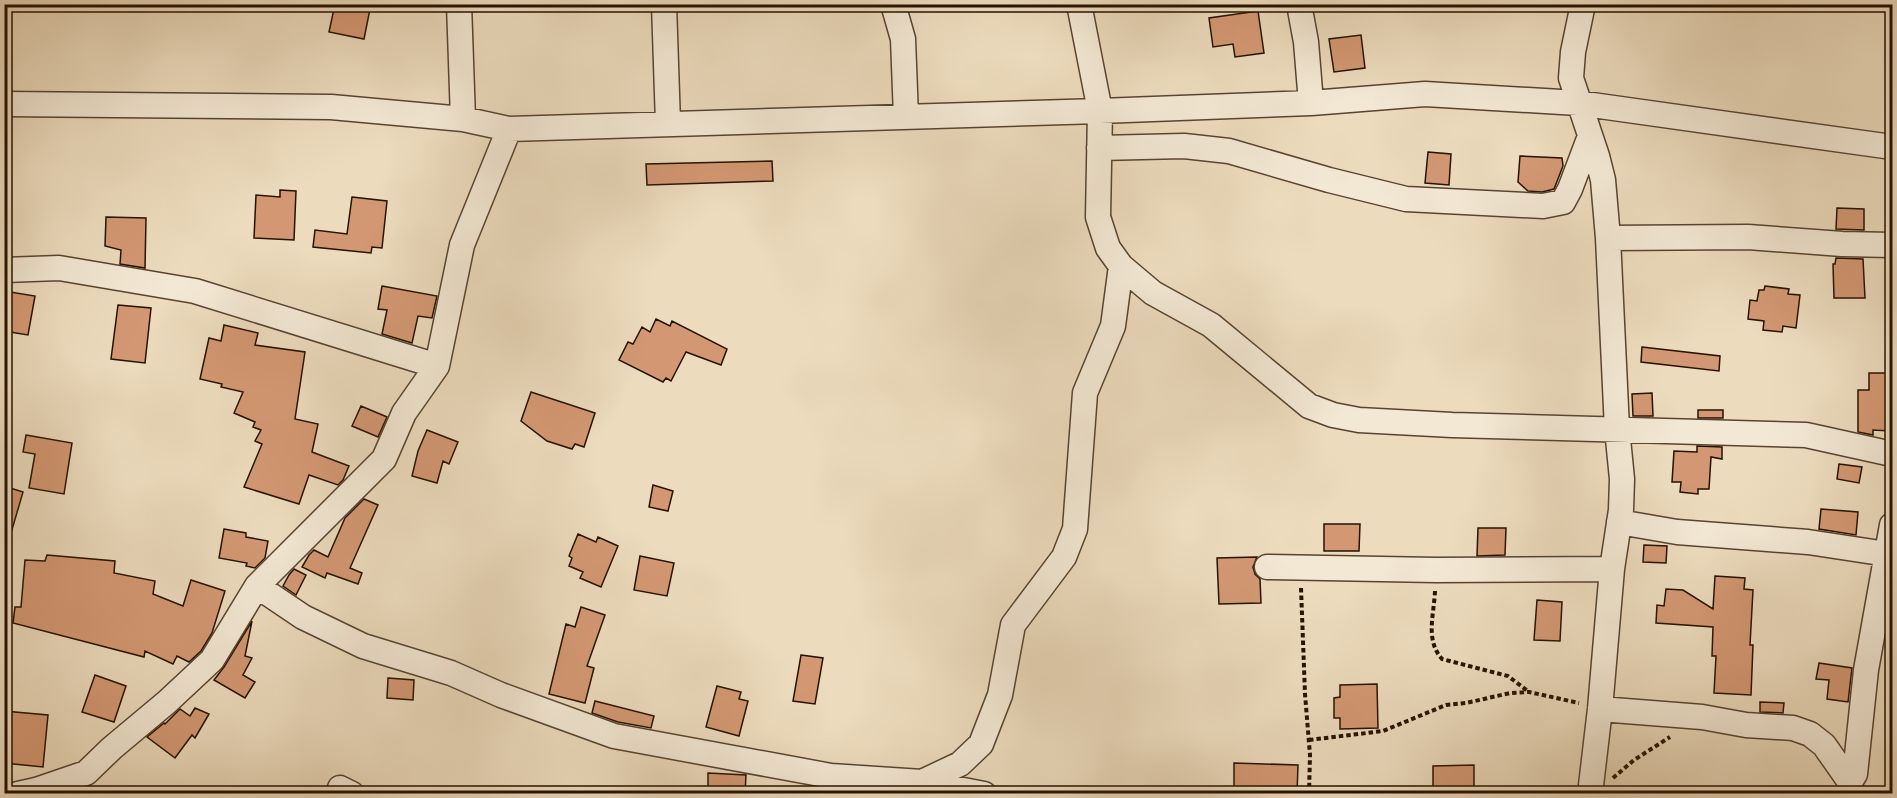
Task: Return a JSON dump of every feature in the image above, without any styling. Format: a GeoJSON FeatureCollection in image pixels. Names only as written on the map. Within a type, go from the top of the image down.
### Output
{"type":"FeatureCollection","features":[{"type":"Feature","properties":{"kind":"street"},"geometry":{"type":"LineString","coordinates":[[459,4],[463,119]]}},
{"type":"Feature","properties":{"kind":"street"},"geometry":{"type":"LineString","coordinates":[[664,4],[668,124]]}},
{"type":"Feature","properties":{"kind":"street"},"geometry":{"type":"LineString","coordinates":[[893,4],[903,39],[906,117]]}},
{"type":"Feature","properties":{"kind":"street"},"geometry":{"type":"LineString","coordinates":[[1079,4],[1100,111],[1098,217],[1108,248],[1121,267],[1153,293],[1210,325],[1309,406],[1333,415],[1359,420],[1806,435],[1893,454]]}},
{"type":"Feature","properties":{"kind":"street"},"geometry":{"type":"LineString","coordinates":[[1299,4],[1306,42],[1311,103]]}},
{"type":"Feature","properties":{"kind":"street"},"geometry":{"type":"LineString","coordinates":[[1583,4],[1571,78],[1603,180],[1617,429],[1622,479],[1600,709],[1599,788]]}},
{"type":"Feature","properties":{"kind":"street"},"geometry":{"type":"LineString","coordinates":[[4,104],[331,107],[463,119],[509,129],[1311,103],[1425,94],[1578,103],[1893,147]]}},
{"type":"Feature","properties":{"kind":"street"},"geometry":{"type":"LineString","coordinates":[[18,794],[86,773],[111,748],[168,702],[212,660],[257,586],[384,459],[404,413],[437,366],[462,245],[509,129]]}},
{"type":"Feature","properties":{"kind":"street"},"geometry":{"type":"LineString","coordinates":[[1099,148],[1184,146],[1229,151],[1329,180],[1406,199],[1543,206],[1563,202],[1590,136]]}},
{"type":"Feature","properties":{"kind":"street"},"geometry":{"type":"LineString","coordinates":[[1608,237],[1748,237],[1842,244],[1893,245]]}},
{"type":"Feature","properties":{"kind":"street"},"geometry":{"type":"LineString","coordinates":[[921,782],[960,764],[981,744],[1000,695],[1012,625],[1064,557],[1075,529],[1085,393],[1113,326],[1121,267]]}},
{"type":"Feature","properties":{"kind":"street"},"geometry":{"type":"LineString","coordinates":[[4,270],[58,268],[195,291],[437,366]]}},
{"type":"Feature","properties":{"kind":"street"},"geometry":{"type":"LineString","coordinates":[[1619,522],[1677,532],[1808,542],[1887,554]]}},
{"type":"Feature","properties":{"kind":"street"},"geometry":{"type":"LineString","coordinates":[[1855,786],[1866,670],[1893,525]]}},
{"type":"Feature","properties":{"kind":"street"},"geometry":{"type":"LineString","coordinates":[[1267,567],[1436,570],[1612,569]]}},
{"type":"Feature","properties":{"kind":"street"},"geometry":{"type":"LineString","coordinates":[[257,586],[303,617],[363,646],[451,673],[501,695],[614,736],[829,784],[921,782],[984,794]]}},
{"type":"Feature","properties":{"kind":"street"},"geometry":{"type":"LineString","coordinates":[[1600,709],[1702,717],[1746,725],[1793,728],[1810,734],[1824,745],[1855,786]]}},
{"type":"Feature","properties":{"kind":"path"},"geometry":{"type":"LineString","coordinates":[[1300,567],[1309,740],[1309,794]]}},
{"type":"Feature","properties":{"kind":"path"},"geometry":{"type":"LineString","coordinates":[[1436,570],[1431,636],[1437,654],[1445,661],[1487,669],[1508,676],[1529,692]]}},
{"type":"Feature","properties":{"kind":"path"},"geometry":{"type":"LineString","coordinates":[[1309,740],[1383,731],[1446,705],[1466,704],[1510,693],[1529,692],[1600,709]]}},
{"type":"Feature","properties":{"kind":"path"},"geometry":{"type":"LineString","coordinates":[[1599,788],[1634,760],[1673,735]]}},
{"type":"Feature","properties":{"kind":"building"},"geometry":{"type":"Polygon","coordinates":[[[335,4],[371,4],[364,39],[329,32],[335,4]]]}},
{"type":"Feature","properties":{"kind":"building"},"geometry":{"type":"Polygon","coordinates":[[[1258,11],[1264,53],[1235,57],[1233,44],[1213,47],[1209,18],[1258,11]]]}},
{"type":"Feature","properties":{"kind":"building"},"geometry":{"type":"Polygon","coordinates":[[[1361,35],[1365,68],[1334,72],[1329,39],[1361,35]]]}},
{"type":"Feature","properties":{"kind":"building"},"geometry":{"type":"Polygon","coordinates":[[[1428,152],[1451,154],[1449,185],[1425,183],[1428,152]]]}},
{"type":"Feature","properties":{"kind":"building"},"geometry":{"type":"Polygon","coordinates":[[[1520,156],[1562,158],[1563,166],[1554,189],[1542,192],[1528,191],[1518,182],[1520,156]]]}},
{"type":"Feature","properties":{"kind":"building"},"geometry":{"type":"Polygon","coordinates":[[[772,161],[773,181],[647,185],[646,164],[772,161]]]}},
{"type":"Feature","properties":{"kind":"building"},"geometry":{"type":"Polygon","coordinates":[[[280,190],[296,191],[294,240],[254,238],[256,195],[280,197],[280,190]]]}},
{"type":"Feature","properties":{"kind":"building"},"geometry":{"type":"Polygon","coordinates":[[[352,197],[387,201],[382,248],[372,247],[371,253],[313,247],[315,230],[347,234],[352,197]]]}},
{"type":"Feature","properties":{"kind":"building"},"geometry":{"type":"Polygon","coordinates":[[[1837,208],[1864,209],[1864,230],[1836,229],[1837,208]]]}},
{"type":"Feature","properties":{"kind":"building"},"geometry":{"type":"Polygon","coordinates":[[[106,217],[146,218],[145,268],[120,264],[121,250],[105,246],[106,217]]]}},
{"type":"Feature","properties":{"kind":"building"},"geometry":{"type":"Polygon","coordinates":[[[1836,258],[1863,259],[1865,298],[1834,298],[1833,264],[1836,258]]]}},
{"type":"Feature","properties":{"kind":"building"},"geometry":{"type":"Polygon","coordinates":[[[382,286],[437,296],[432,318],[418,316],[412,343],[382,334],[387,310],[378,309],[382,286]]]}},
{"type":"Feature","properties":{"kind":"building"},"geometry":{"type":"Polygon","coordinates":[[[1765,286],[1789,289],[1788,294],[1800,295],[1796,328],[1783,326],[1782,332],[1763,330],[1764,321],[1748,319],[1750,300],[1757,301],[1759,290],[1764,290],[1765,286]]]}},
{"type":"Feature","properties":{"kind":"building"},"geometry":{"type":"Polygon","coordinates":[[[4,291],[35,296],[28,335],[4,331],[4,291]]]}},
{"type":"Feature","properties":{"kind":"building"},"geometry":{"type":"Polygon","coordinates":[[[118,305],[151,308],[145,363],[111,359],[118,305]]]}},
{"type":"Feature","properties":{"kind":"building"},"geometry":{"type":"Polygon","coordinates":[[[656,319],[670,326],[672,321],[727,349],[721,365],[686,352],[671,381],[666,378],[663,382],[619,360],[628,342],[633,344],[642,327],[650,332],[656,319]]]}},
{"type":"Feature","properties":{"kind":"building"},"geometry":{"type":"Polygon","coordinates":[[[224,325],[258,333],[255,345],[305,352],[295,419],[318,424],[312,452],[349,466],[343,480],[338,485],[309,475],[299,504],[244,487],[262,444],[255,441],[261,430],[253,427],[255,422],[234,413],[243,392],[200,379],[209,338],[221,341],[224,325]]]}},
{"type":"Feature","properties":{"kind":"building"},"geometry":{"type":"Polygon","coordinates":[[[1642,347],[1720,356],[1719,371],[1641,362],[1642,347]]]}},
{"type":"Feature","properties":{"kind":"building"},"geometry":{"type":"Polygon","coordinates":[[[1869,373],[1892,373],[1891,431],[1873,430],[1873,435],[1858,432],[1858,390],[1869,390],[1869,373]]]}},
{"type":"Feature","properties":{"kind":"building"},"geometry":{"type":"Polygon","coordinates":[[[531,392],[595,413],[584,447],[575,444],[572,449],[547,441],[521,421],[531,392]]]}},
{"type":"Feature","properties":{"kind":"building"},"geometry":{"type":"Polygon","coordinates":[[[1652,393],[1653,416],[1633,416],[1632,394],[1652,393]]]}},
{"type":"Feature","properties":{"kind":"building"},"geometry":{"type":"Polygon","coordinates":[[[361,406],[387,417],[378,437],[352,426],[361,406]]]}},
{"type":"Feature","properties":{"kind":"building"},"geometry":{"type":"Polygon","coordinates":[[[1698,410],[1723,410],[1723,418],[1698,418],[1698,410]]]}},
{"type":"Feature","properties":{"kind":"building"},"geometry":{"type":"Polygon","coordinates":[[[427,430],[458,442],[449,464],[443,461],[437,483],[412,476],[418,451],[427,430]]]}},
{"type":"Feature","properties":{"kind":"building"},"geometry":{"type":"Polygon","coordinates":[[[26,435],[72,443],[64,494],[29,488],[35,454],[23,452],[26,435]]]}},
{"type":"Feature","properties":{"kind":"building"},"geometry":{"type":"Polygon","coordinates":[[[1697,446],[1722,447],[1722,459],[1711,457],[1709,489],[1698,489],[1698,494],[1680,492],[1681,482],[1672,482],[1674,451],[1697,452],[1697,446]]]}},
{"type":"Feature","properties":{"kind":"building"},"geometry":{"type":"Polygon","coordinates":[[[1839,464],[1862,467],[1859,483],[1837,479],[1839,464]]]}},
{"type":"Feature","properties":{"kind":"building"},"geometry":{"type":"Polygon","coordinates":[[[653,485],[673,491],[668,511],[649,507],[653,485]]]}},
{"type":"Feature","properties":{"kind":"building"},"geometry":{"type":"Polygon","coordinates":[[[4,486],[23,492],[9,540],[4,539],[4,486]]]}},
{"type":"Feature","properties":{"kind":"building"},"geometry":{"type":"Polygon","coordinates":[[[364,499],[378,505],[350,568],[362,573],[358,584],[327,573],[325,578],[302,567],[314,550],[328,557],[345,518],[364,499]]]}},
{"type":"Feature","properties":{"kind":"building"},"geometry":{"type":"Polygon","coordinates":[[[1821,509],[1858,512],[1856,535],[1819,529],[1821,509]]]}},
{"type":"Feature","properties":{"kind":"building"},"geometry":{"type":"Polygon","coordinates":[[[1324,524],[1360,524],[1359,551],[1324,551],[1324,524]]]}},
{"type":"Feature","properties":{"kind":"building"},"geometry":{"type":"Polygon","coordinates":[[[1478,528],[1506,528],[1505,555],[1477,556],[1478,528]]]}},
{"type":"Feature","properties":{"kind":"building"},"geometry":{"type":"Polygon","coordinates":[[[224,529],[246,533],[246,537],[268,541],[265,558],[255,568],[246,566],[247,563],[219,558],[224,529]]]}},
{"type":"Feature","properties":{"kind":"building"},"geometry":{"type":"Polygon","coordinates":[[[578,534],[596,542],[598,537],[618,546],[601,587],[580,578],[583,572],[569,566],[572,558],[569,556],[578,534]]]}},
{"type":"Feature","properties":{"kind":"building"},"geometry":{"type":"Polygon","coordinates":[[[1644,545],[1667,546],[1666,563],[1643,562],[1644,545]]]}},
{"type":"Feature","properties":{"kind":"building"},"geometry":{"type":"Polygon","coordinates":[[[47,555],[115,561],[114,573],[155,581],[153,594],[183,606],[191,580],[225,591],[212,633],[201,651],[189,662],[177,656],[173,664],[145,651],[144,657],[13,623],[15,607],[21,607],[25,560],[45,561],[47,555]]]}},
{"type":"Feature","properties":{"kind":"building"},"geometry":{"type":"Polygon","coordinates":[[[640,556],[674,563],[667,596],[634,590],[640,556]]]}},
{"type":"Feature","properties":{"kind":"building"},"geometry":{"type":"Polygon","coordinates":[[[1257,557],[1253,567],[1260,579],[1261,603],[1219,604],[1217,558],[1257,557]]]}},
{"type":"Feature","properties":{"kind":"building"},"geometry":{"type":"Polygon","coordinates":[[[294,569],[306,575],[296,595],[283,586],[294,569]]]}},
{"type":"Feature","properties":{"kind":"building"},"geometry":{"type":"Polygon","coordinates":[[[1715,576],[1745,578],[1744,589],[1753,590],[1750,645],[1753,645],[1751,695],[1714,693],[1716,656],[1712,656],[1713,627],[1656,623],[1657,605],[1664,606],[1666,589],[1683,590],[1713,609],[1715,576]]]}},
{"type":"Feature","properties":{"kind":"building"},"geometry":{"type":"Polygon","coordinates":[[[1537,600],[1562,602],[1560,641],[1534,640],[1537,600]]]}},
{"type":"Feature","properties":{"kind":"building"},"geometry":{"type":"Polygon","coordinates":[[[581,607],[605,615],[587,666],[594,668],[585,703],[549,694],[566,624],[575,627],[581,607]]]}},
{"type":"Feature","properties":{"kind":"building"},"geometry":{"type":"Polygon","coordinates":[[[252,621],[245,656],[252,658],[243,675],[255,682],[245,698],[214,680],[252,621]]]}},
{"type":"Feature","properties":{"kind":"building"},"geometry":{"type":"Polygon","coordinates":[[[801,655],[823,658],[815,704],[793,701],[801,655]]]}},
{"type":"Feature","properties":{"kind":"building"},"geometry":{"type":"Polygon","coordinates":[[[1819,663],[1852,668],[1848,702],[1827,699],[1829,680],[1816,679],[1819,663]]]}},
{"type":"Feature","properties":{"kind":"building"},"geometry":{"type":"Polygon","coordinates":[[[95,675],[126,686],[114,722],[82,712],[95,675]]]}},
{"type":"Feature","properties":{"kind":"building"},"geometry":{"type":"Polygon","coordinates":[[[388,678],[414,680],[413,700],[387,698],[388,678]]]}},
{"type":"Feature","properties":{"kind":"building"},"geometry":{"type":"Polygon","coordinates":[[[1377,684],[1378,728],[1340,729],[1340,718],[1334,718],[1334,698],[1340,697],[1340,685],[1377,684]]]}},
{"type":"Feature","properties":{"kind":"building"},"geometry":{"type":"Polygon","coordinates":[[[717,686],[741,692],[739,699],[748,701],[739,736],[706,727],[717,686]]]}},
{"type":"Feature","properties":{"kind":"building"},"geometry":{"type":"Polygon","coordinates":[[[595,701],[654,716],[651,728],[618,722],[592,713],[595,701]]]}},
{"type":"Feature","properties":{"kind":"building"},"geometry":{"type":"Polygon","coordinates":[[[1760,702],[1784,703],[1783,713],[1760,712],[1760,702]]]}},
{"type":"Feature","properties":{"kind":"building"},"geometry":{"type":"Polygon","coordinates":[[[195,708],[209,714],[195,738],[192,735],[175,758],[147,737],[180,709],[190,716],[195,708]]]}},
{"type":"Feature","properties":{"kind":"building"},"geometry":{"type":"Polygon","coordinates":[[[4,711],[48,715],[43,767],[4,763],[4,711]]]}},
{"type":"Feature","properties":{"kind":"building"},"geometry":{"type":"Polygon","coordinates":[[[1234,763],[1298,765],[1297,794],[1234,794],[1234,763]]]}},
{"type":"Feature","properties":{"kind":"building"},"geometry":{"type":"Polygon","coordinates":[[[1474,765],[1474,791],[1433,791],[1433,766],[1474,765]]]}},
{"type":"Feature","properties":{"kind":"building"},"geometry":{"type":"Polygon","coordinates":[[[708,773],[746,775],[745,794],[715,794],[715,790],[708,790],[708,773]]]}}]}
